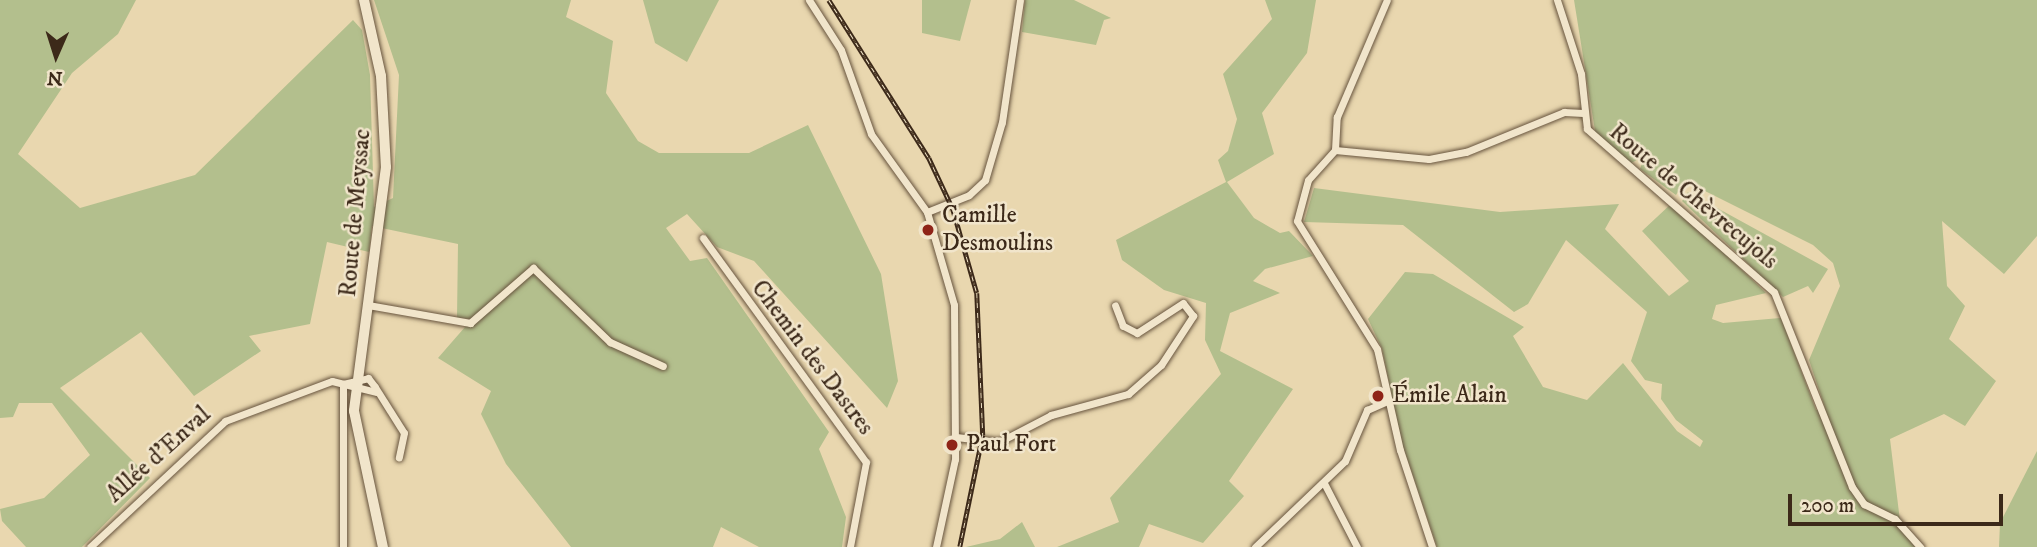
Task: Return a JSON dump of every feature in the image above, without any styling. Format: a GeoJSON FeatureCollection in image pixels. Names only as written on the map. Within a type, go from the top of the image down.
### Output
{"type":"FeatureCollection","features":[{"type":"Feature","properties":{"kind":"main road","name":"Route de Meyssac"},"geometry":{"type":"LineString","coordinates":[[364,0],[386,125],[368,305],[356,389],[357,437],[379,504],[383,547]]}},
{"type":"Feature","properties":{"kind":"street"},"geometry":{"type":"LineString","coordinates":[[809,0],[841,50],[876,143],[927,212],[956,319],[956,437],[936,547]]}},
{"type":"Feature","properties":{"kind":"street"},"geometry":{"type":"LineString","coordinates":[[927,212],[969,195],[985,180],[1002,121],[1020,0]]}},
{"type":"Feature","properties":{"kind":"street"},"geometry":{"type":"LineString","coordinates":[[1387,0],[1337,117],[1335,150],[1308,180],[1297,221],[1372,339],[1432,547]]}},
{"type":"Feature","properties":{"kind":"street","name":"Route de Chèvrecujols"},"geometry":{"type":"LineString","coordinates":[[1558,0],[1581,74],[1583,113],[1596,142],[1689,212],[1774,292],[1852,487],[1864,504],[1895,519],[1920,547]]}},
{"type":"Feature","properties":{"kind":"street"},"geometry":{"type":"LineString","coordinates":[[1335,150],[1429,159],[1465,152],[1564,111],[1583,113]]}},
{"type":"Feature","properties":{"kind":"street","name":"Chemin des Dastres"},"geometry":{"type":"LineString","coordinates":[[703,239],[866,462],[850,547]]}},
{"type":"Feature","properties":{"kind":"street"},"geometry":{"type":"LineString","coordinates":[[368,305],[470,323],[533,268],[610,342],[663,366]]}},
{"type":"Feature","properties":{"kind":"street"},"geometry":{"type":"LineString","coordinates":[[956,437],[999,442],[1051,415],[1128,394],[1161,365],[1193,316],[1183,303],[1136,333],[1124,326],[1115,305]]}},
{"type":"Feature","properties":{"kind":"street"},"geometry":{"type":"LineString","coordinates":[[343,384],[358,377],[368,379],[404,433],[399,457]]}},
{"type":"Feature","properties":{"kind":"street","name":"Allée d'Enval"},"geometry":{"type":"LineString","coordinates":[[90,547],[225,421],[332,381],[343,384]]}},
{"type":"Feature","properties":{"kind":"street"},"geometry":{"type":"LineString","coordinates":[[343,384],[376,392]]}},
{"type":"Feature","properties":{"kind":"street"},"geometry":{"type":"LineString","coordinates":[[343,384],[343,547]]}},
{"type":"Feature","properties":{"kind":"street"},"geometry":{"type":"LineString","coordinates":[[1255,547],[1345,461],[1367,410],[1389,400]]}},
{"type":"Feature","properties":{"kind":"street"},"geometry":{"type":"LineString","coordinates":[[1324,483],[1357,547]]}},
{"type":"Feature","properties":{"kind":"green space"},"geometry":{"type":"Polygon","coordinates":[[[0,0],[136,0],[118,34],[72,73],[18,154],[80,208],[195,175],[353,20],[362,30],[370,75],[374,207],[393,198],[399,75],[374,0],[571,0],[566,17],[613,41],[606,93],[638,141],[659,153],[749,153],[808,125],[881,274],[898,381],[887,408],[754,261],[717,247],[687,214],[666,228],[690,261],[707,258],[829,432],[819,449],[846,517],[842,547],[759,547],[721,527],[713,547],[571,547],[506,464],[481,414],[491,391],[438,358],[472,319],[457,318],[458,244],[372,226],[369,252],[327,242],[310,324],[249,336],[261,351],[194,396],[141,332],[60,388],[150,478],[82,547],[26,547],[2,521],[0,509],[44,498],[90,455],[52,403],[19,403],[13,417],[0,418],[0,0]]]}},
{"type":"Feature","properties":{"kind":"green space"},"geometry":{"type":"Polygon","coordinates":[[[643,0],[719,0],[687,62],[655,43],[643,0]]]}},
{"type":"Feature","properties":{"kind":"green space"},"geometry":{"type":"Polygon","coordinates":[[[922,0],[971,0],[960,41],[922,33],[922,0]]]}},
{"type":"Feature","properties":{"kind":"green space"},"geometry":{"type":"Polygon","coordinates":[[[1025,0],[1074,0],[1111,18],[1104,20],[1096,45],[1022,32],[1025,0]]]}},
{"type":"Feature","properties":{"kind":"green space"},"geometry":{"type":"Polygon","coordinates":[[[1265,0],[1316,0],[1307,53],[1262,113],[1274,154],[1227,182],[1254,218],[1280,233],[1289,231],[1313,256],[1265,269],[1253,281],[1280,293],[1230,313],[1220,351],[1293,389],[1229,481],[1244,496],[1203,543],[1149,524],[1139,547],[1057,547],[1119,522],[1110,498],[1221,374],[1205,340],[1206,303],[1164,290],[1122,260],[1116,240],[1226,182],[1218,160],[1228,151],[1237,119],[1223,74],[1272,19],[1265,0]]]}},
{"type":"Feature","properties":{"kind":"green space"},"geometry":{"type":"Polygon","coordinates":[[[1574,0],[2037,0],[2037,236],[2004,274],[1942,221],[1947,286],[1965,306],[1949,339],[1996,381],[1965,426],[1944,414],[1890,439],[1901,529],[1915,547],[1437,547],[1402,443],[1382,349],[1368,319],[1405,272],[1433,274],[1524,327],[1513,336],[1543,387],[1587,400],[1623,363],[1677,431],[1700,447],[1703,441],[1676,420],[1661,399],[1662,384],[1645,380],[1631,361],[1647,312],[1566,240],[1528,304],[1514,312],[1403,225],[1304,222],[1314,188],[1500,212],[1619,204],[1605,229],[1669,296],[1689,281],[1642,231],[1672,203],[1766,293],[1716,305],[1712,319],[1723,323],[1781,318],[1816,410],[1825,408],[1809,360],[1840,286],[1833,263],[1813,245],[1691,184],[1684,182],[1676,195],[1640,169],[1645,156],[1631,163],[1596,137],[1574,0]]]}},
{"type":"Feature","properties":{"kind":"green space"},"geometry":{"type":"Polygon","coordinates":[[[1688,192],[1828,269],[1813,293],[1808,286],[1783,297],[1682,201],[1688,192]]]}},
{"type":"Feature","properties":{"kind":"green space"},"geometry":{"type":"Polygon","coordinates":[[[2037,451],[2037,547],[1999,547],[2000,523],[2037,451]]]}},
{"type":"Feature","properties":{"kind":"green space"},"geometry":{"type":"Polygon","coordinates":[[[1022,522],[1035,547],[966,547],[1000,539],[1022,522]]]}},
{"type":"Feature","properties":{"kind":"railway"},"geometry":{"type":"LineString","coordinates":[[829,0],[929,158],[953,209],[977,293],[983,435],[960,547]]}},
{"type":"Feature","properties":{"kind":"place","name":"Camille Desmoulins"},"geometry":{"type":"Point","coordinates":[928,230]}},
{"type":"Feature","properties":{"kind":"place","name":"Émile Alain"},"geometry":{"type":"Point","coordinates":[1378,396]}},
{"type":"Feature","properties":{"kind":"place","name":"Paul Fort"},"geometry":{"type":"Point","coordinates":[952,445]}}]}
